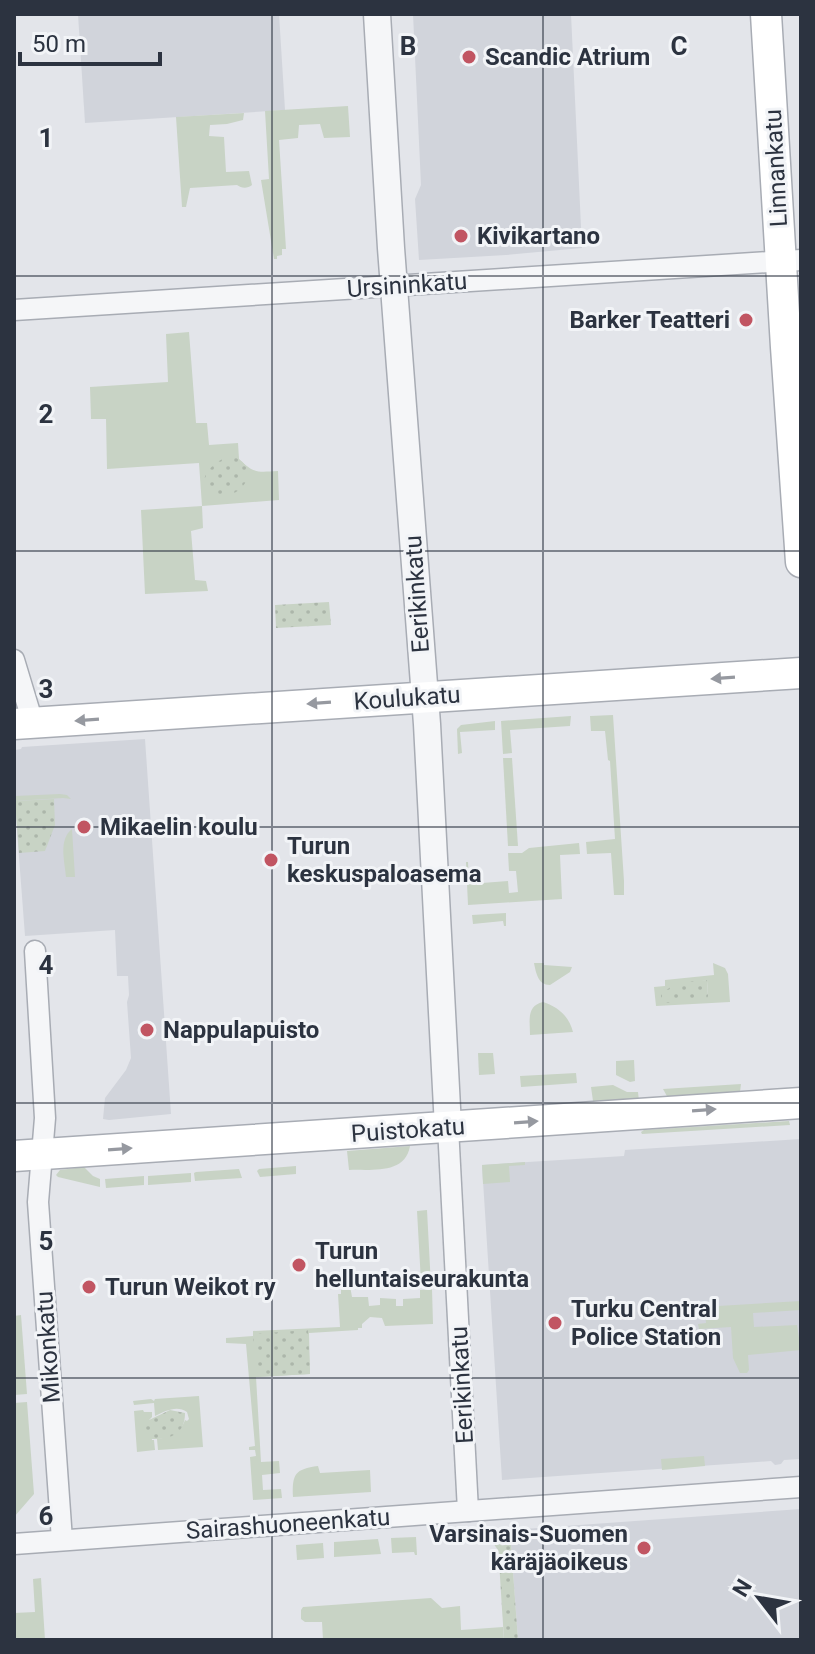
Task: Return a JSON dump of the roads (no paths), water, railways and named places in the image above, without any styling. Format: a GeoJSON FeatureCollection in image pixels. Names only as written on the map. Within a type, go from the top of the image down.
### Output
{"type":"FeatureCollection","features":[{"type":"Feature","properties":{"kind":"main road","name":"Linnankatu"},"geometry":{"type":"LineString","coordinates":[[766,14],[791,260],[801,562]]}},
{"type":"Feature","properties":{"kind":"main road","name":"Koulukatu"},"geometry":{"type":"LineString","coordinates":[[23,724],[801,673]]}},
{"type":"Feature","properties":{"kind":"main road","name":"Puistokatu"},"geometry":{"type":"LineString","coordinates":[[28,1154],[801,1103]]}},
{"type":"Feature","properties":{"kind":"street","name":"Eerikinkatu"},"geometry":{"type":"LineString","coordinates":[[377,14],[425,696],[468,1511]]}},
{"type":"Feature","properties":{"kind":"street","name":"Ursininkatu"},"geometry":{"type":"LineString","coordinates":[[14,310],[791,260]]}},
{"type":"Feature","properties":{"kind":"street"},"geometry":{"type":"LineString","coordinates":[[14,660],[23,724]]}},
{"type":"Feature","properties":{"kind":"street","name":"Mikonkatu"},"geometry":{"type":"LineString","coordinates":[[35,951],[45,1118],[28,1154],[38,1202],[62,1540]]}},
{"type":"Feature","properties":{"kind":"street","name":"Sairashuoneenkatu"},"geometry":{"type":"LineString","coordinates":[[14,1544],[801,1487]]}},
{"type":"Feature","properties":{"kind":"place","name":"Scandic Atrium"},"geometry":{"type":"Point","coordinates":[469,57]}},
{"type":"Feature","properties":{"kind":"place","name":"Kivikartano"},"geometry":{"type":"Point","coordinates":[461,236]}},
{"type":"Feature","properties":{"kind":"place","name":"Barker Teatteri"},"geometry":{"type":"Point","coordinates":[746,320]}},
{"type":"Feature","properties":{"kind":"place","name":"Mikaelin koulu"},"geometry":{"type":"Point","coordinates":[84,827]}},
{"type":"Feature","properties":{"kind":"place","name":"Turun keskuspaloasema"},"geometry":{"type":"Point","coordinates":[271,860]}},
{"type":"Feature","properties":{"kind":"place","name":"Nappulapuisto"},"geometry":{"type":"Point","coordinates":[147,1030]}},
{"type":"Feature","properties":{"kind":"place","name":"Turun helluntaiseurakunta"},"geometry":{"type":"Point","coordinates":[299,1265]}},
{"type":"Feature","properties":{"kind":"place","name":"Turun Weikot ry"},"geometry":{"type":"Point","coordinates":[89,1287]}},
{"type":"Feature","properties":{"kind":"place","name":"Turku Central Police Station"},"geometry":{"type":"Point","coordinates":[555,1323]}},
{"type":"Feature","properties":{"kind":"place","name":"Varsinais-Suomen käräjäoikeus"},"geometry":{"type":"Point","coordinates":[644,1548]}}]}
